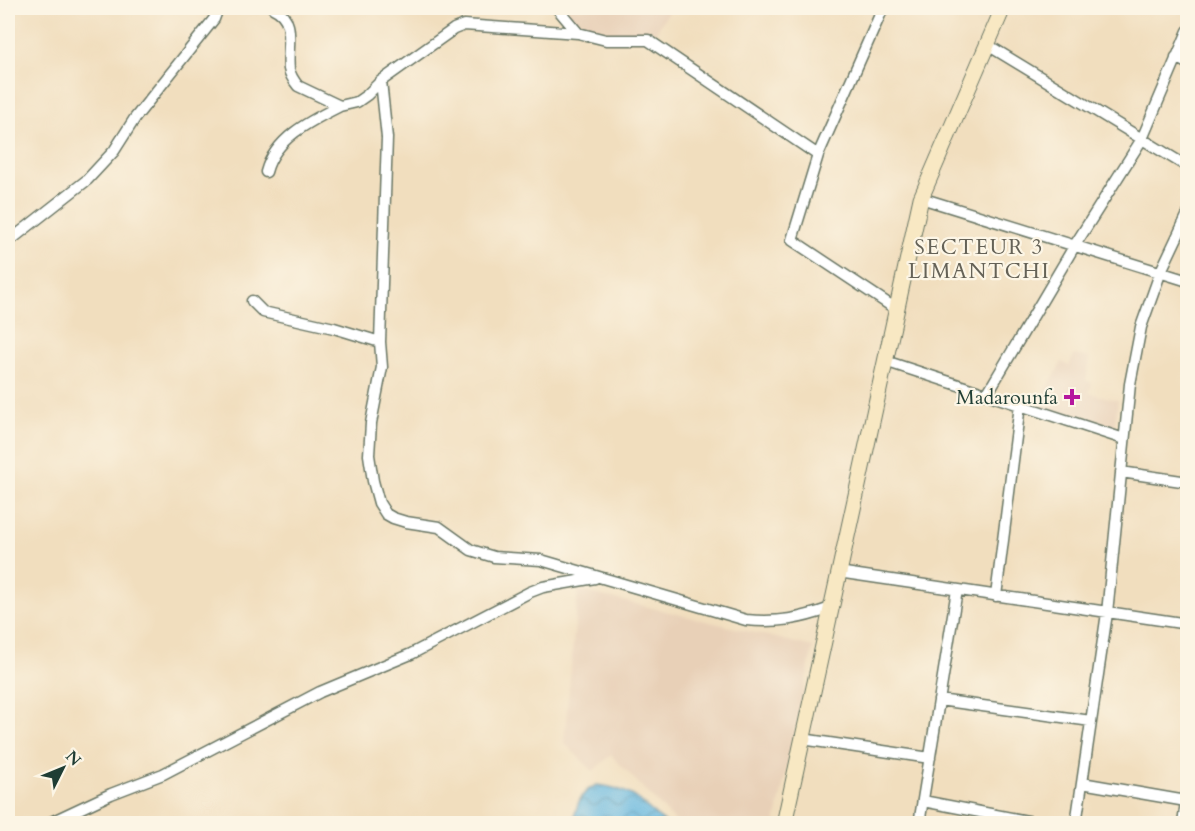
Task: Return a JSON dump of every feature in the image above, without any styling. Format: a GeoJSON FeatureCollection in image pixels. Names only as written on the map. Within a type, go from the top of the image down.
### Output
{"type":"FeatureCollection","features":[{"type":"Feature","properties":{"kind":"street"},"geometry":{"type":"LineString","coordinates":[[8,242],[87,180],[114,151],[135,118],[214,19],[218,8]]}},
{"type":"Feature","properties":{"kind":"street"},"geometry":{"type":"LineString","coordinates":[[273,8],[279,10],[287,21],[289,70],[298,86],[339,106]]}},
{"type":"Feature","properties":{"kind":"street"},"geometry":{"type":"LineString","coordinates":[[557,8],[578,33]]}},
{"type":"Feature","properties":{"kind":"street"},"geometry":{"type":"LineString","coordinates":[[883,8],[818,155],[792,240],[896,309]]}},
{"type":"Feature","properties":{"kind":"street"},"geometry":{"type":"LineString","coordinates":[[784,824],[921,198],[1002,8]]}},
{"type":"Feature","properties":{"kind":"street"},"geometry":{"type":"LineString","coordinates":[[266,172],[274,152],[289,136],[315,118],[339,106],[357,102],[381,81],[454,29],[464,25],[578,33],[606,40],[648,40],[818,155]]}},
{"type":"Feature","properties":{"kind":"street"},"geometry":{"type":"LineString","coordinates":[[987,394],[1074,245],[1142,139],[1188,31]]}},
{"type":"Feature","properties":{"kind":"street"},"geometry":{"type":"LineString","coordinates":[[986,44],[1188,166]]}},
{"type":"Feature","properties":{"kind":"street"},"geometry":{"type":"LineString","coordinates":[[1176,57],[1188,64]]}},
{"type":"Feature","properties":{"kind":"street"},"geometry":{"type":"LineString","coordinates":[[381,81],[387,138],[382,367],[371,423],[369,455],[373,481],[383,510],[393,518],[440,527],[471,550],[494,557],[541,560],[596,578],[746,620],[770,623],[801,618],[831,608]]}},
{"type":"Feature","properties":{"kind":"street"},"geometry":{"type":"LineString","coordinates":[[921,198],[1188,281]]}},
{"type":"Feature","properties":{"kind":"street"},"geometry":{"type":"LineString","coordinates":[[1076,824],[1107,613],[1130,384],[1141,327],[1161,271],[1188,214]]}},
{"type":"Feature","properties":{"kind":"street"},"geometry":{"type":"LineString","coordinates":[[252,302],[263,312],[334,328],[381,342]]}},
{"type":"Feature","properties":{"kind":"street"},"geometry":{"type":"LineString","coordinates":[[885,361],[1125,439]]}},
{"type":"Feature","properties":{"kind":"street"},"geometry":{"type":"LineString","coordinates":[[996,596],[1020,405]]}},
{"type":"Feature","properties":{"kind":"street"},"geometry":{"type":"LineString","coordinates":[[1121,472],[1188,482]]}},
{"type":"Feature","properties":{"kind":"street"},"geometry":{"type":"LineString","coordinates":[[838,572],[1188,624]]}},
{"type":"Feature","properties":{"kind":"street"},"geometry":{"type":"LineString","coordinates":[[47,824],[111,794],[163,774],[321,692],[411,654],[530,592],[596,578]]}},
{"type":"Feature","properties":{"kind":"street"},"geometry":{"type":"LineString","coordinates":[[919,824],[957,590]]}},
{"type":"Feature","properties":{"kind":"street"},"geometry":{"type":"LineString","coordinates":[[939,700],[1091,721]]}},
{"type":"Feature","properties":{"kind":"street"},"geometry":{"type":"LineString","coordinates":[[802,739],[930,758]]}},
{"type":"Feature","properties":{"kind":"street"},"geometry":{"type":"LineString","coordinates":[[1082,783],[1187,798],[1183,824]]}},
{"type":"Feature","properties":{"kind":"street"},"geometry":{"type":"LineString","coordinates":[[923,801],[1043,824]]}},
{"type":"Feature","properties":{"kind":"shaded area"},"geometry":{"type":"Polygon","coordinates":[[[565,8],[671,8],[653,37],[602,37],[579,26],[565,8]]]}},
{"type":"Feature","properties":{"kind":"shaded area","name":"Madarounfa"},"geometry":{"type":"Polygon","coordinates":[[[1074,355],[1090,358],[1086,380],[1092,383],[1089,393],[1118,400],[1114,432],[1037,406],[1062,362],[1069,366],[1074,355]]]}},
{"type":"Feature","properties":{"kind":"shaded area"},"geometry":{"type":"Polygon","coordinates":[[[578,590],[813,647],[775,823],[677,823],[611,755],[593,771],[564,743],[578,590]]]}},
{"type":"Feature","properties":{"kind":"water"},"geometry":{"type":"Polygon","coordinates":[[[597,785],[633,796],[666,823],[573,823],[583,796],[597,785]]]}},
{"type":"Feature","properties":{"kind":"place","name":"Madarounfa"},"geometry":{"type":"Point","coordinates":[1072,397]}},
{"type":"Feature","properties":{"kind":"district","name":"SECTEUR 3 LIMANTCHI"},"geometry":{"type":"Point","coordinates":[979,259]}}]}
